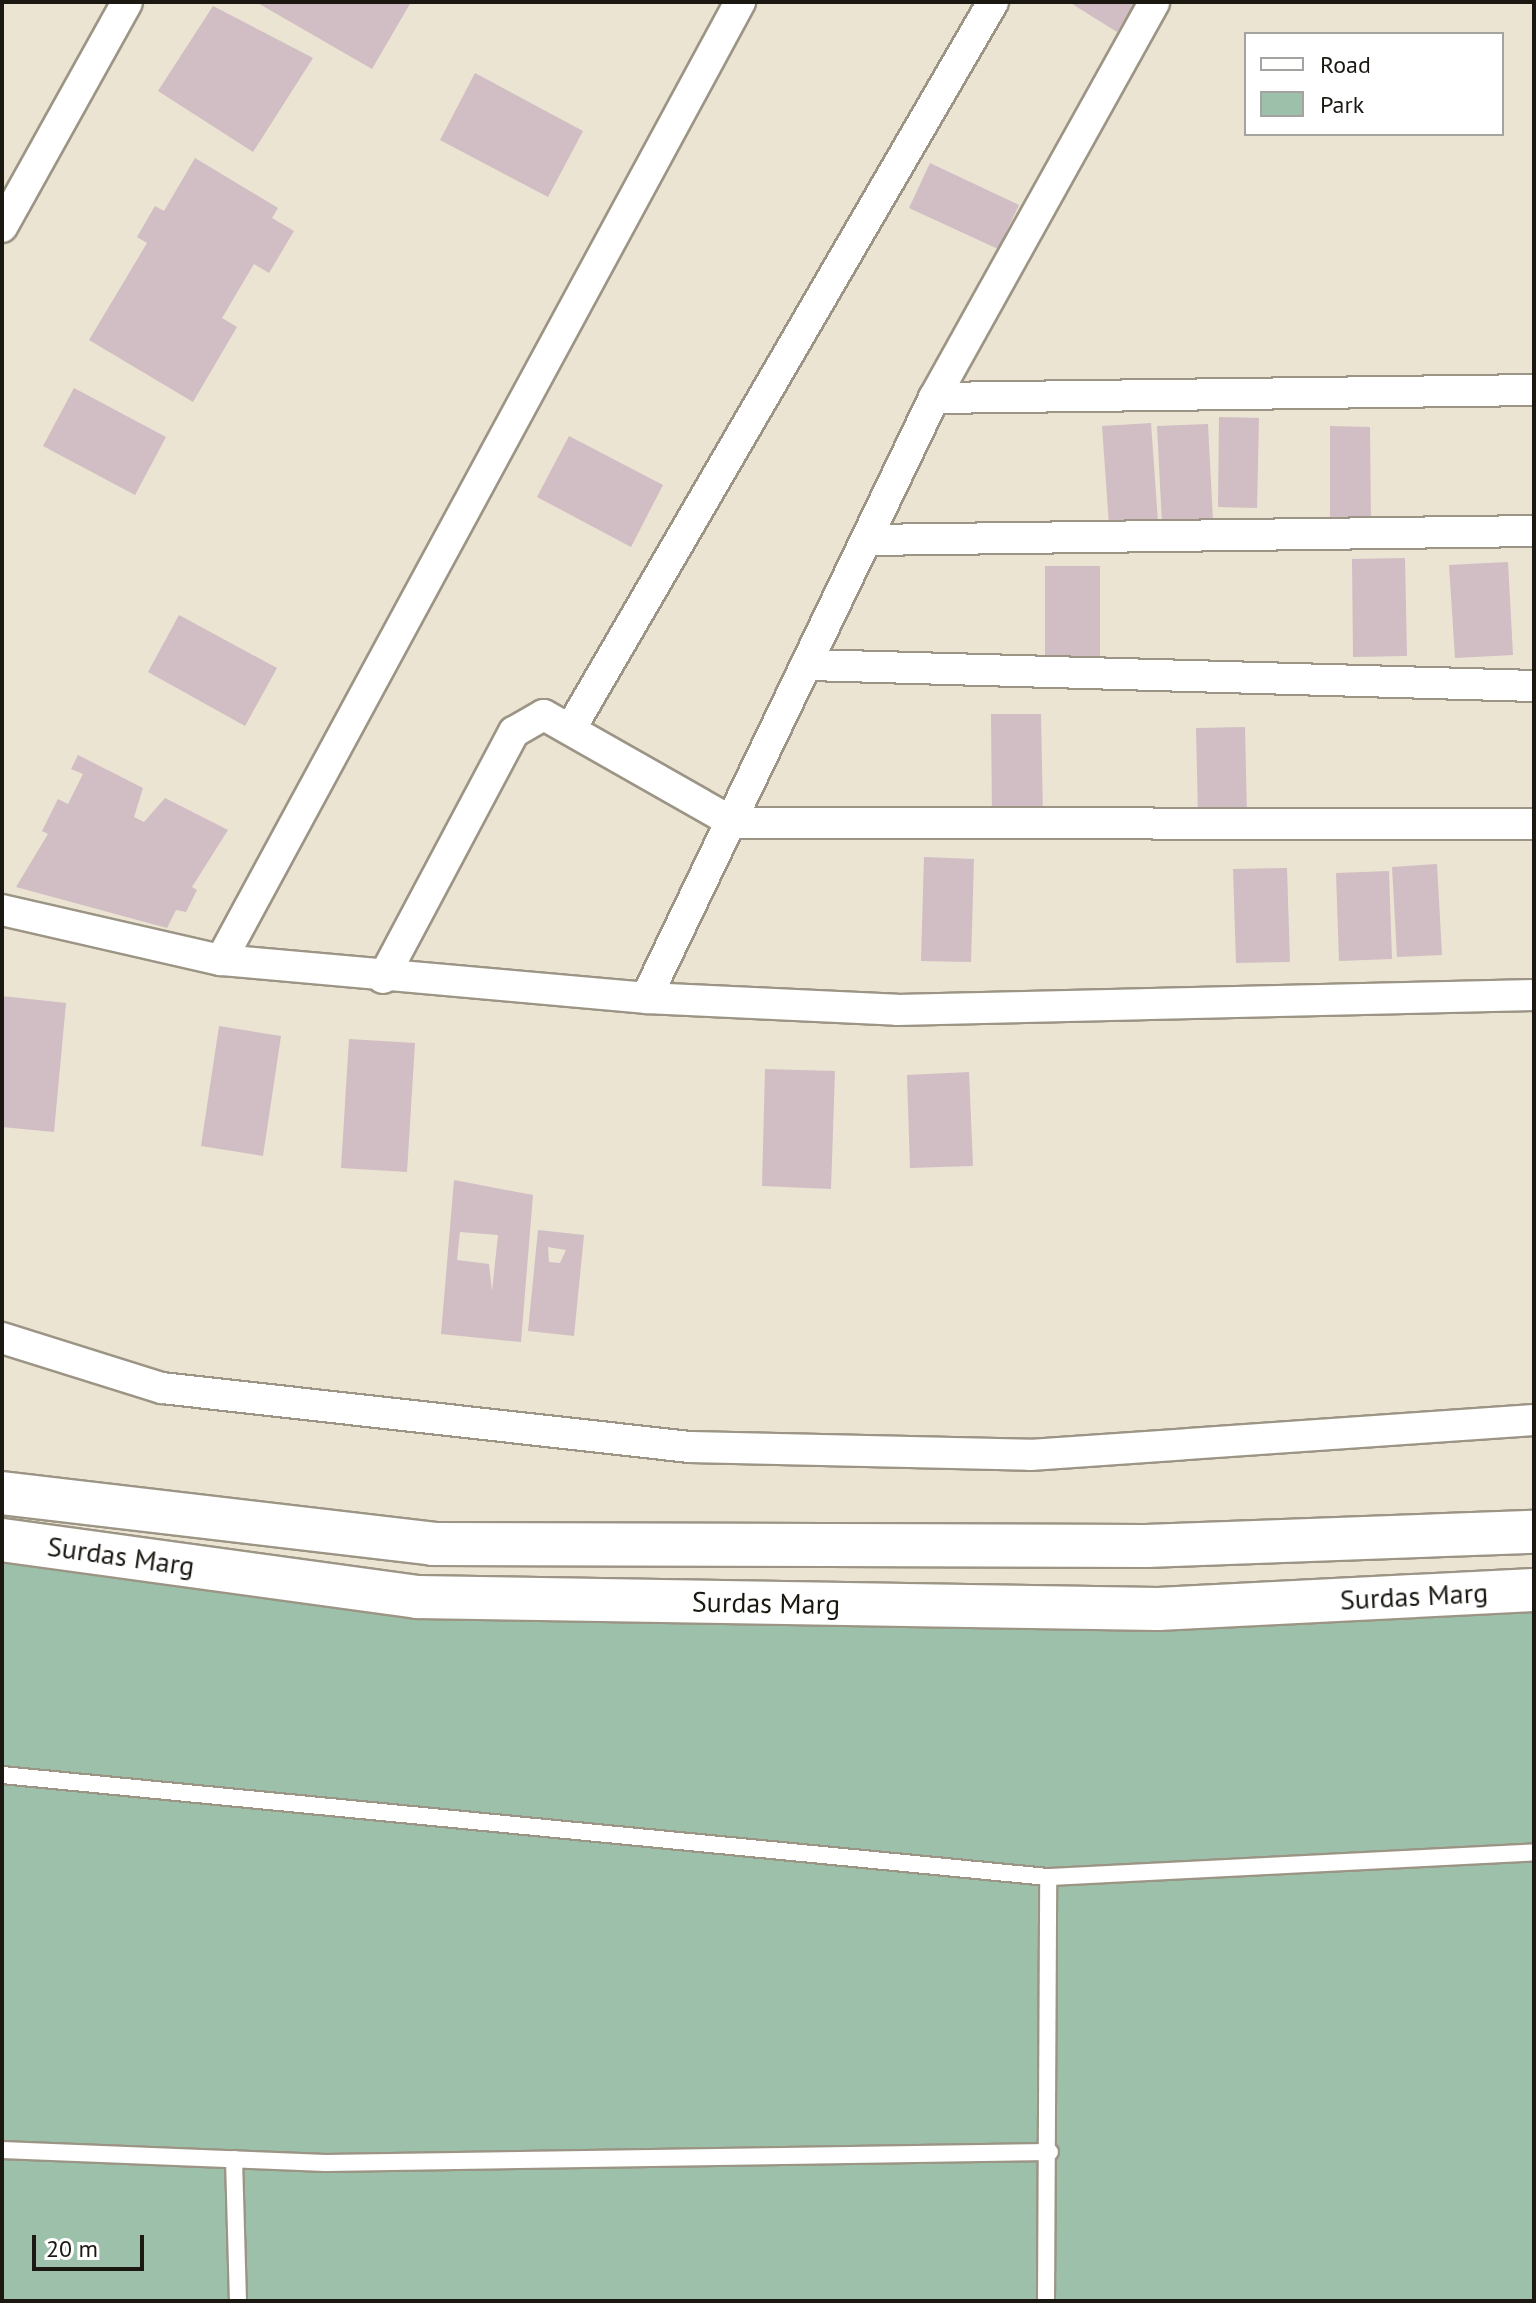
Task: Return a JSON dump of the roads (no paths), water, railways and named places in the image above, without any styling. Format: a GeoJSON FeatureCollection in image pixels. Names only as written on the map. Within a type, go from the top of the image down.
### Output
{"type":"FeatureCollection","features":[{"type":"Feature","properties":{"kind":"main road","name":"Surdas Marg"},"geometry":{"type":"LineString","coordinates":[[2,1493],[433,1544],[1146,1546],[1534,1532]]}},
{"type":"Feature","properties":{"kind":"main road","name":"Surdas Marg"},"geometry":{"type":"LineString","coordinates":[[2,1540],[417,1597],[1158,1609],[1534,1590]]}},
{"type":"Feature","properties":{"kind":"street"},"geometry":{"type":"LineString","coordinates":[[2,227],[127,2]]}},
{"type":"Feature","properties":{"kind":"street"},"geometry":{"type":"LineString","coordinates":[[221,960],[740,2]]}},
{"type":"Feature","properties":{"kind":"street"},"geometry":{"type":"LineString","coordinates":[[571,728],[993,2]]}},
{"type":"Feature","properties":{"kind":"street"},"geometry":{"type":"LineString","coordinates":[[646,998],[810,665],[934,398],[1154,2]]}},
{"type":"Feature","properties":{"kind":"street"},"geometry":{"type":"LineString","coordinates":[[934,398],[1534,390]]}},
{"type":"Feature","properties":{"kind":"street"},"geometry":{"type":"LineString","coordinates":[[867,540],[1534,531]]}},
{"type":"Feature","properties":{"kind":"street"},"geometry":{"type":"LineString","coordinates":[[810,665],[1534,686]]}},
{"type":"Feature","properties":{"kind":"street"},"geometry":{"type":"LineString","coordinates":[[383,978],[514,732],[544,715],[734,823],[1534,824]]}},
{"type":"Feature","properties":{"kind":"street"},"geometry":{"type":"LineString","coordinates":[[2,910],[221,960],[383,978],[646,998],[897,1010],[1534,995]]}},
{"type":"Feature","properties":{"kind":"street"},"geometry":{"type":"LineString","coordinates":[[2,1338],[162,1388],[690,1447],[1030,1455],[1534,1420]]}},
{"type":"Feature","properties":{"kind":"lane"},"geometry":{"type":"LineString","coordinates":[[2,1775],[1048,1877],[1534,1852]]}},
{"type":"Feature","properties":{"kind":"lane"},"geometry":{"type":"LineString","coordinates":[[1046,2301],[1050,2152],[1048,1877]]}},
{"type":"Feature","properties":{"kind":"lane"},"geometry":{"type":"LineString","coordinates":[[2,2150],[234,2159],[1050,2152]]}},
{"type":"Feature","properties":{"kind":"lane"},"geometry":{"type":"LineString","coordinates":[[234,2159],[238,2301]]}}]}
